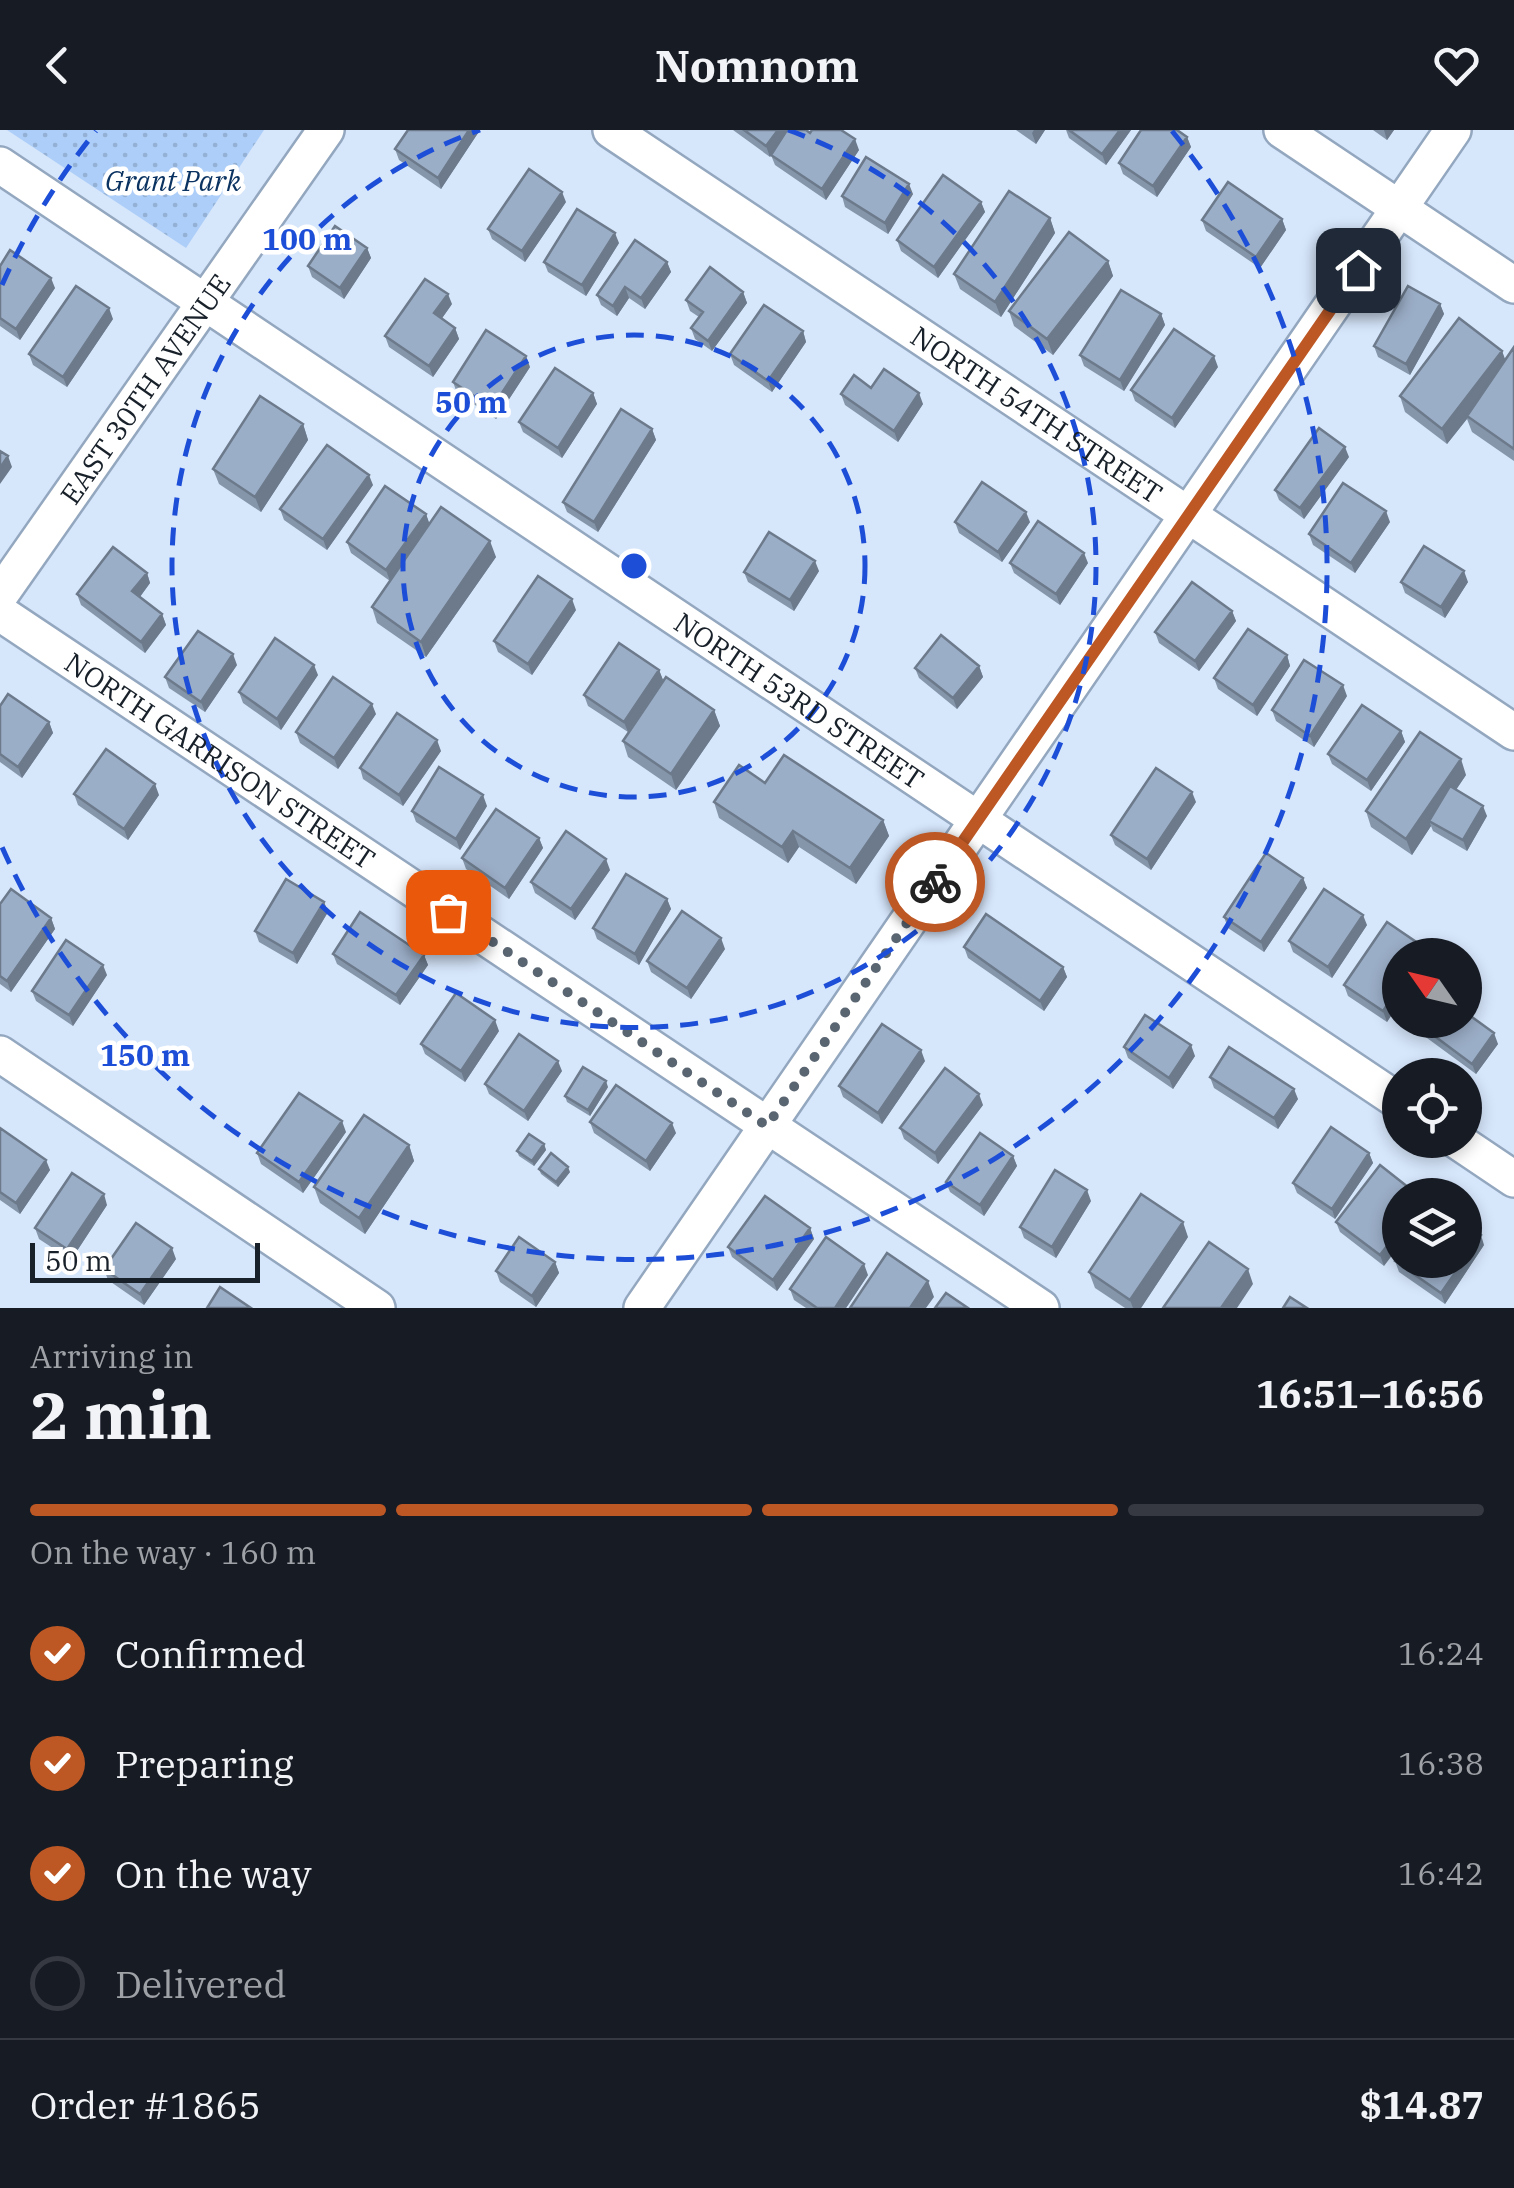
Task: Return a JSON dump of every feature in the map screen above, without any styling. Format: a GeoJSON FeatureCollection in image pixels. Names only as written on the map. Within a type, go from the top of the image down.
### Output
{"type":"FeatureCollection","features":[{"type":"Feature","properties":{"kind":"street","name":"EAST 30TH AVENUE"},"geometry":{"type":"LineString","coordinates":[[0,596],[202,300],[326,130]]}},
{"type":"Feature","properties":{"kind":"street","name":"NORTH 54TH STREET"},"geometry":{"type":"LineString","coordinates":[[611,130],[1514,732]]}},
{"type":"Feature","properties":{"kind":"street"},"geometry":{"type":"LineString","coordinates":[[1282,130],[1514,286]]}},
{"type":"Feature","properties":{"kind":"street"},"geometry":{"type":"LineString","coordinates":[[642,1308],[1453,130]]}},
{"type":"Feature","properties":{"kind":"street","name":"NORTH 53RD STREET"},"geometry":{"type":"LineString","coordinates":[[0,165],[1382,1090]]}},
{"type":"Feature","properties":{"kind":"street","name":"NORTH GARRISON STREET"},"geometry":{"type":"LineString","coordinates":[[0,613],[1041,1308]]}},
{"type":"Feature","properties":{"kind":"street"},"geometry":{"type":"LineString","coordinates":[[0,1054],[376,1308]]}},
{"type":"Feature","properties":{"kind":"street"},"geometry":{"type":"LineString","coordinates":[[1482,1157],[1514,1179]]}},
{"type":"Feature","properties":{"kind":"green space","name":"Grant Park"},"geometry":{"type":"Polygon","coordinates":[[[7,130],[264,130],[186,248],[7,130]]]}},
{"type":"Feature","properties":{"kind":"building"},"geometry":{"type":"Polygon","coordinates":[[[408,130],[469,130],[438,178],[395,149],[408,130]]]}},
{"type":"Feature","properties":{"kind":"building"},"geometry":{"type":"Polygon","coordinates":[[[744,130],[778,130],[766,146],[744,130]]]}},
{"type":"Feature","properties":{"kind":"building"},"geometry":{"type":"Polygon","coordinates":[[[787,130],[841,130],[855,139],[822,189],[771,155],[787,130]]]}},
{"type":"Feature","properties":{"kind":"building"},"geometry":{"type":"Polygon","coordinates":[[[1069,130],[1120,130],[1102,154],[1069,130]]]}},
{"type":"Feature","properties":{"kind":"building"},"geometry":{"type":"Polygon","coordinates":[[[1141,130],[1177,130],[1187,137],[1153,186],[1119,163],[1141,130]]]}},
{"type":"Feature","properties":{"kind":"building"},"geometry":{"type":"Polygon","coordinates":[[[866,157],[909,184],[885,223],[842,196],[866,157]]]}},
{"type":"Feature","properties":{"kind":"building"},"geometry":{"type":"Polygon","coordinates":[[[529,169],[562,192],[522,251],[488,229],[529,169]]]}},
{"type":"Feature","properties":{"kind":"building"},"geometry":{"type":"Polygon","coordinates":[[[943,175],[981,202],[934,267],[897,240],[943,175]]]}},
{"type":"Feature","properties":{"kind":"building"},"geometry":{"type":"Polygon","coordinates":[[[1228,182],[1282,219],[1256,257],[1202,220],[1228,182]]]}},
{"type":"Feature","properties":{"kind":"building"},"geometry":{"type":"Polygon","coordinates":[[[1009,191],[1050,218],[995,302],[954,274],[1009,191]]]}},
{"type":"Feature","properties":{"kind":"building"},"geometry":{"type":"Polygon","coordinates":[[[577,209],[615,233],[582,285],[544,262],[577,209]]]}},
{"type":"Feature","properties":{"kind":"building"},"geometry":{"type":"Polygon","coordinates":[[[335,226],[367,248],[340,288],[308,266],[335,226]]]}},
{"type":"Feature","properties":{"kind":"building"},"geometry":{"type":"Polygon","coordinates":[[[1069,232],[1108,261],[1047,339],[1009,311],[1069,232]]]}},
{"type":"Feature","properties":{"kind":"building"},"geometry":{"type":"Polygon","coordinates":[[[635,240],[667,262],[641,298],[625,287],[613,306],[597,295],[635,240]]]}},
{"type":"Feature","properties":{"kind":"building"},"geometry":{"type":"Polygon","coordinates":[[[10,250],[51,278],[16,329],[0,318],[0,266],[10,250]]]}},
{"type":"Feature","properties":{"kind":"building"},"geometry":{"type":"Polygon","coordinates":[[[710,267],[743,292],[708,341],[691,328],[703,312],[686,300],[710,267]]]}},
{"type":"Feature","properties":{"kind":"building"},"geometry":{"type":"Polygon","coordinates":[[[425,279],[448,294],[434,313],[455,328],[429,366],[385,336],[425,279]]]}},
{"type":"Feature","properties":{"kind":"building"},"geometry":{"type":"Polygon","coordinates":[[[76,286],[109,308],[63,377],[29,354],[76,286]]]}},
{"type":"Feature","properties":{"kind":"building"},"geometry":{"type":"Polygon","coordinates":[[[1408,286],[1440,304],[1406,364],[1374,346],[1408,286]]]}},
{"type":"Feature","properties":{"kind":"building"},"geometry":{"type":"Polygon","coordinates":[[[1121,290],[1161,314],[1120,380],[1080,355],[1121,290]]]}},
{"type":"Feature","properties":{"kind":"building"},"geometry":{"type":"Polygon","coordinates":[[[764,305],[803,331],[768,381],[730,354],[764,305]]]}},
{"type":"Feature","properties":{"kind":"building"},"geometry":{"type":"Polygon","coordinates":[[[1459,318],[1502,351],[1442,429],[1400,396],[1459,318]]]}},
{"type":"Feature","properties":{"kind":"building"},"geometry":{"type":"Polygon","coordinates":[[[1174,329],[1214,356],[1172,418],[1131,390],[1174,329]]]}},
{"type":"Feature","properties":{"kind":"building"},"geometry":{"type":"Polygon","coordinates":[[[486,330],[526,356],[492,408],[453,382],[486,330]]]}},
{"type":"Feature","properties":{"kind":"building"},"geometry":{"type":"Polygon","coordinates":[[[1514,347],[1514,449],[1467,416],[1514,347]]]}},
{"type":"Feature","properties":{"kind":"building"},"geometry":{"type":"Polygon","coordinates":[[[555,368],[593,393],[558,448],[519,422],[555,368]]]}},
{"type":"Feature","properties":{"kind":"building"},"geometry":{"type":"Polygon","coordinates":[[[884,369],[919,393],[894,431],[841,394],[854,375],[871,388],[884,369]]]}},
{"type":"Feature","properties":{"kind":"building"},"geometry":{"type":"Polygon","coordinates":[[[260,396],[303,424],[255,497],[213,469],[260,396]]]}},
{"type":"Feature","properties":{"kind":"building"},"geometry":{"type":"Polygon","coordinates":[[[621,409],[652,429],[594,522],[563,502],[621,409]]]}},
{"type":"Feature","properties":{"kind":"building"},"geometry":{"type":"Polygon","coordinates":[[[1319,428],[1345,447],[1300,508],[1275,490],[1319,428]]]}},
{"type":"Feature","properties":{"kind":"building"},"geometry":{"type":"Polygon","coordinates":[[[327,445],[369,475],[323,539],[280,509],[327,445]]]}},
{"type":"Feature","properties":{"kind":"building"},"geometry":{"type":"Polygon","coordinates":[[[0,451],[8,456],[0,468],[0,451]]]}},
{"type":"Feature","properties":{"kind":"building"},"geometry":{"type":"Polygon","coordinates":[[[982,482],[1026,512],[998,552],[955,522],[982,482]]]}},
{"type":"Feature","properties":{"kind":"building"},"geometry":{"type":"Polygon","coordinates":[[[1343,483],[1386,511],[1351,563],[1309,534],[1343,483]]]}},
{"type":"Feature","properties":{"kind":"building"},"geometry":{"type":"Polygon","coordinates":[[[385,486],[426,514],[386,570],[347,542],[385,486]]]}},
{"type":"Feature","properties":{"kind":"building"},"geometry":{"type":"Polygon","coordinates":[[[441,507],[490,541],[421,642],[372,607],[441,507]]]}},
{"type":"Feature","properties":{"kind":"building"},"geometry":{"type":"Polygon","coordinates":[[[1038,521],[1084,553],[1056,594],[1010,563],[1038,521]]]}},
{"type":"Feature","properties":{"kind":"building"},"geometry":{"type":"Polygon","coordinates":[[[769,532],[815,561],[790,600],[744,572],[769,532]]]}},
{"type":"Feature","properties":{"kind":"building"},"geometry":{"type":"Polygon","coordinates":[[[1424,546],[1464,571],[1441,607],[1401,582],[1424,546]]]}},
{"type":"Feature","properties":{"kind":"building"},"geometry":{"type":"Polygon","coordinates":[[[113,547],[147,573],[132,591],[162,614],[141,642],[77,594],[113,547]]]}},
{"type":"Feature","properties":{"kind":"building"},"geometry":{"type":"Polygon","coordinates":[[[538,576],[572,599],[528,664],[494,641],[538,576]]]}},
{"type":"Feature","properties":{"kind":"building"},"geometry":{"type":"Polygon","coordinates":[[[1192,582],[1232,611],[1195,661],[1155,632],[1192,582]]]}},
{"type":"Feature","properties":{"kind":"building"},"geometry":{"type":"Polygon","coordinates":[[[1248,629],[1287,655],[1253,705],[1214,678],[1248,629]]]}},
{"type":"Feature","properties":{"kind":"building"},"geometry":{"type":"Polygon","coordinates":[[[198,631],[233,654],[201,702],[165,677],[198,631]]]}},
{"type":"Feature","properties":{"kind":"building"},"geometry":{"type":"Polygon","coordinates":[[[941,635],[979,666],[953,698],[915,668],[941,635]]]}},
{"type":"Feature","properties":{"kind":"building"},"geometry":{"type":"Polygon","coordinates":[[[275,638],[314,665],[277,719],[239,692],[275,638]]]}},
{"type":"Feature","properties":{"kind":"building"},"geometry":{"type":"Polygon","coordinates":[[[619,643],[659,670],[624,722],[584,695],[619,643]]]}},
{"type":"Feature","properties":{"kind":"building"},"geometry":{"type":"Polygon","coordinates":[[[1304,660],[1343,685],[1310,736],[1272,710],[1304,660]]]}},
{"type":"Feature","properties":{"kind":"building"},"geometry":{"type":"Polygon","coordinates":[[[333,677],[372,704],[334,758],[296,732],[333,677]]]}},
{"type":"Feature","properties":{"kind":"building"},"geometry":{"type":"Polygon","coordinates":[[[666,677],[714,710],[671,774],[623,741],[666,677]]]}},
{"type":"Feature","properties":{"kind":"building"},"geometry":{"type":"Polygon","coordinates":[[[8,694],[49,722],[18,767],[0,754],[0,706],[8,694]]]}},
{"type":"Feature","properties":{"kind":"building"},"geometry":{"type":"Polygon","coordinates":[[[1362,705],[1401,731],[1367,780],[1328,754],[1362,705]]]}},
{"type":"Feature","properties":{"kind":"building"},"geometry":{"type":"Polygon","coordinates":[[[397,713],[437,740],[399,795],[360,768],[397,713]]]}},
{"type":"Feature","properties":{"kind":"building"},"geometry":{"type":"Polygon","coordinates":[[[1420,732],[1461,759],[1406,839],[1366,811],[1420,732]]]}},
{"type":"Feature","properties":{"kind":"building"},"geometry":{"type":"Polygon","coordinates":[[[106,749],[155,784],[124,829],[74,794],[106,749]]]}},
{"type":"Feature","properties":{"kind":"building"},"geometry":{"type":"Polygon","coordinates":[[[784,755],[883,820],[850,868],[793,831],[782,847],[714,802],[739,765],[765,783],[784,755]]]}},
{"type":"Feature","properties":{"kind":"building"},"geometry":{"type":"Polygon","coordinates":[[[439,767],[483,795],[456,839],[412,811],[439,767]]]}},
{"type":"Feature","properties":{"kind":"building"},"geometry":{"type":"Polygon","coordinates":[[[1156,768],[1192,792],[1147,859],[1111,835],[1156,768]]]}},
{"type":"Feature","properties":{"kind":"building"},"geometry":{"type":"Polygon","coordinates":[[[1450,786],[1483,806],[1463,840],[1429,821],[1450,786]]]}},
{"type":"Feature","properties":{"kind":"building"},"geometry":{"type":"Polygon","coordinates":[[[496,809],[539,838],[505,888],[462,858],[496,809]]]}},
{"type":"Feature","properties":{"kind":"building"},"geometry":{"type":"Polygon","coordinates":[[[566,831],[606,859],[571,909],[531,882],[566,831]]]}},
{"type":"Feature","properties":{"kind":"building"},"geometry":{"type":"Polygon","coordinates":[[[1266,853],[1303,878],[1261,942],[1224,917],[1266,853]]]}},
{"type":"Feature","properties":{"kind":"building"},"geometry":{"type":"Polygon","coordinates":[[[626,874],[667,899],[635,954],[593,928],[626,874]]]}},
{"type":"Feature","properties":{"kind":"building"},"geometry":{"type":"Polygon","coordinates":[[[286,879],[324,902],[293,953],[255,931],[286,879]]]}},
{"type":"Feature","properties":{"kind":"building"},"geometry":{"type":"Polygon","coordinates":[[[11,889],[51,918],[7,981],[0,976],[0,904],[11,889]]]}},
{"type":"Feature","properties":{"kind":"building"},"geometry":{"type":"Polygon","coordinates":[[[1324,889],[1363,915],[1328,967],[1289,941],[1324,889]]]}},
{"type":"Feature","properties":{"kind":"building"},"geometry":{"type":"Polygon","coordinates":[[[682,911],[721,938],[687,988],[647,961],[682,911]]]}},
{"type":"Feature","properties":{"kind":"building"},"geometry":{"type":"Polygon","coordinates":[[[360,912],[424,955],[396,995],[333,954],[360,912]]]}},
{"type":"Feature","properties":{"kind":"building"},"geometry":{"type":"Polygon","coordinates":[[[986,914],[1063,967],[1040,1001],[964,947],[986,914]]]}},
{"type":"Feature","properties":{"kind":"building"},"geometry":{"type":"Polygon","coordinates":[[[1387,922],[1410,938],[1382,938],[1382,1010],[1344,985],[1387,922]]]}},
{"type":"Feature","properties":{"kind":"building"},"geometry":{"type":"Polygon","coordinates":[[[66,940],[103,965],[69,1015],[32,991],[66,940]]]}},
{"type":"Feature","properties":{"kind":"building"},"geometry":{"type":"Polygon","coordinates":[[[456,993],[495,1020],[461,1071],[421,1044],[456,993]]]}},
{"type":"Feature","properties":{"kind":"building"},"geometry":{"type":"Polygon","coordinates":[[[1145,1015],[1191,1045],[1169,1078],[1124,1047],[1145,1015]]]}},
{"type":"Feature","properties":{"kind":"building"},"geometry":{"type":"Polygon","coordinates":[[[882,1024],[921,1050],[878,1113],[839,1086],[882,1024]]]}},
{"type":"Feature","properties":{"kind":"building"},"geometry":{"type":"Polygon","coordinates":[[[1482,1024],[1494,1033],[1476,1058],[1464,1058],[1437,1038],[1482,1038],[1482,1024]]]}},
{"type":"Feature","properties":{"kind":"building"},"geometry":{"type":"Polygon","coordinates":[[[519,1034],[558,1061],[524,1111],[485,1084],[519,1034]]]}},
{"type":"Feature","properties":{"kind":"building"},"geometry":{"type":"Polygon","coordinates":[[[1229,1047],[1294,1089],[1274,1118],[1210,1077],[1229,1047]]]}},
{"type":"Feature","properties":{"kind":"building"},"geometry":{"type":"Polygon","coordinates":[[[583,1067],[606,1081],[588,1110],[565,1096],[583,1067]]]}},
{"type":"Feature","properties":{"kind":"building"},"geometry":{"type":"Polygon","coordinates":[[[945,1068],[979,1094],[935,1153],[900,1128],[945,1068]]]}},
{"type":"Feature","properties":{"kind":"building"},"geometry":{"type":"Polygon","coordinates":[[[616,1085],[672,1123],[646,1161],[590,1122],[616,1085]]]}},
{"type":"Feature","properties":{"kind":"building"},"geometry":{"type":"Polygon","coordinates":[[[299,1093],[342,1121],[299,1182],[257,1153],[299,1093]]]}},
{"type":"Feature","properties":{"kind":"building"},"geometry":{"type":"Polygon","coordinates":[[[364,1115],[409,1145],[359,1218],[314,1187],[364,1115]]]}},
{"type":"Feature","properties":{"kind":"building"},"geometry":{"type":"Polygon","coordinates":[[[1331,1127],[1369,1153],[1332,1209],[1293,1183],[1331,1127]]]}},
{"type":"Feature","properties":{"kind":"building"},"geometry":{"type":"Polygon","coordinates":[[[0,1128],[46,1160],[16,1203],[0,1192],[0,1128]]]}},
{"type":"Feature","properties":{"kind":"building"},"geometry":{"type":"Polygon","coordinates":[[[980,1133],[1013,1156],[980,1205],[946,1182],[980,1133]]]}},
{"type":"Feature","properties":{"kind":"building"},"geometry":{"type":"Polygon","coordinates":[[[529,1134],[544,1144],[532,1161],[517,1151],[529,1134]]]}},
{"type":"Feature","properties":{"kind":"building"},"geometry":{"type":"Polygon","coordinates":[[[551,1153],[568,1167],[556,1182],[539,1169],[551,1153]]]}},
{"type":"Feature","properties":{"kind":"building"},"geometry":{"type":"Polygon","coordinates":[[[1380,1165],[1396,1178],[1382,1178],[1380,1255],[1336,1222],[1380,1165]]]}},
{"type":"Feature","properties":{"kind":"building"},"geometry":{"type":"Polygon","coordinates":[[[1055,1170],[1087,1190],[1052,1247],[1020,1227],[1055,1170]]]}},
{"type":"Feature","properties":{"kind":"building"},"geometry":{"type":"Polygon","coordinates":[[[72,1173],[104,1194],[67,1249],[35,1228],[72,1173]]]}},
{"type":"Feature","properties":{"kind":"building"},"geometry":{"type":"Polygon","coordinates":[[[1141,1194],[1183,1222],[1130,1300],[1089,1272],[1141,1194]]]}},
{"type":"Feature","properties":{"kind":"building"},"geometry":{"type":"Polygon","coordinates":[[[765,1196],[810,1228],[773,1280],[728,1247],[765,1196]]]}},
{"type":"Feature","properties":{"kind":"building"},"geometry":{"type":"Polygon","coordinates":[[[136,1223],[172,1248],[140,1294],[104,1269],[136,1223]]]}},
{"type":"Feature","properties":{"kind":"building"},"geometry":{"type":"Polygon","coordinates":[[[519,1237],[555,1262],[532,1296],[496,1271],[519,1237]]]}},
{"type":"Feature","properties":{"kind":"building"},"geometry":{"type":"Polygon","coordinates":[[[826,1237],[864,1264],[835,1308],[817,1308],[790,1289],[826,1237]]]}},
{"type":"Feature","properties":{"kind":"building"},"geometry":{"type":"Polygon","coordinates":[[[1209,1242],[1248,1269],[1221,1308],[1163,1308],[1209,1242]]]}},
{"type":"Feature","properties":{"kind":"building"},"geometry":{"type":"Polygon","coordinates":[[[887,1253],[928,1281],[910,1308],[850,1308],[887,1253]]]}},
{"type":"Feature","properties":{"kind":"building"},"geometry":{"type":"Polygon","coordinates":[[[1419,1278],[1451,1278],[1441,1293],[1419,1278]]]}},
{"type":"Feature","properties":{"kind":"building"},"geometry":{"type":"Polygon","coordinates":[[[220,1287],[251,1308],[207,1308],[220,1287]]]}},
{"type":"Feature","properties":{"kind":"building"},"geometry":{"type":"Polygon","coordinates":[[[946,1293],[968,1308],[935,1308],[946,1293]]]}},
{"type":"Feature","properties":{"kind":"building"},"geometry":{"type":"Polygon","coordinates":[[[1290,1297],[1307,1308],[1283,1308],[1290,1297]]]}},
{"type":"Feature","properties":{"kind":"way so far"},"geometry":{"type":"LineString","coordinates":[[448,912],[767,1126],[935,882]]}},
{"type":"Feature","properties":{"kind":"route"},"geometry":{"type":"LineString","coordinates":[[935,882],[1358,270]]}}]}
